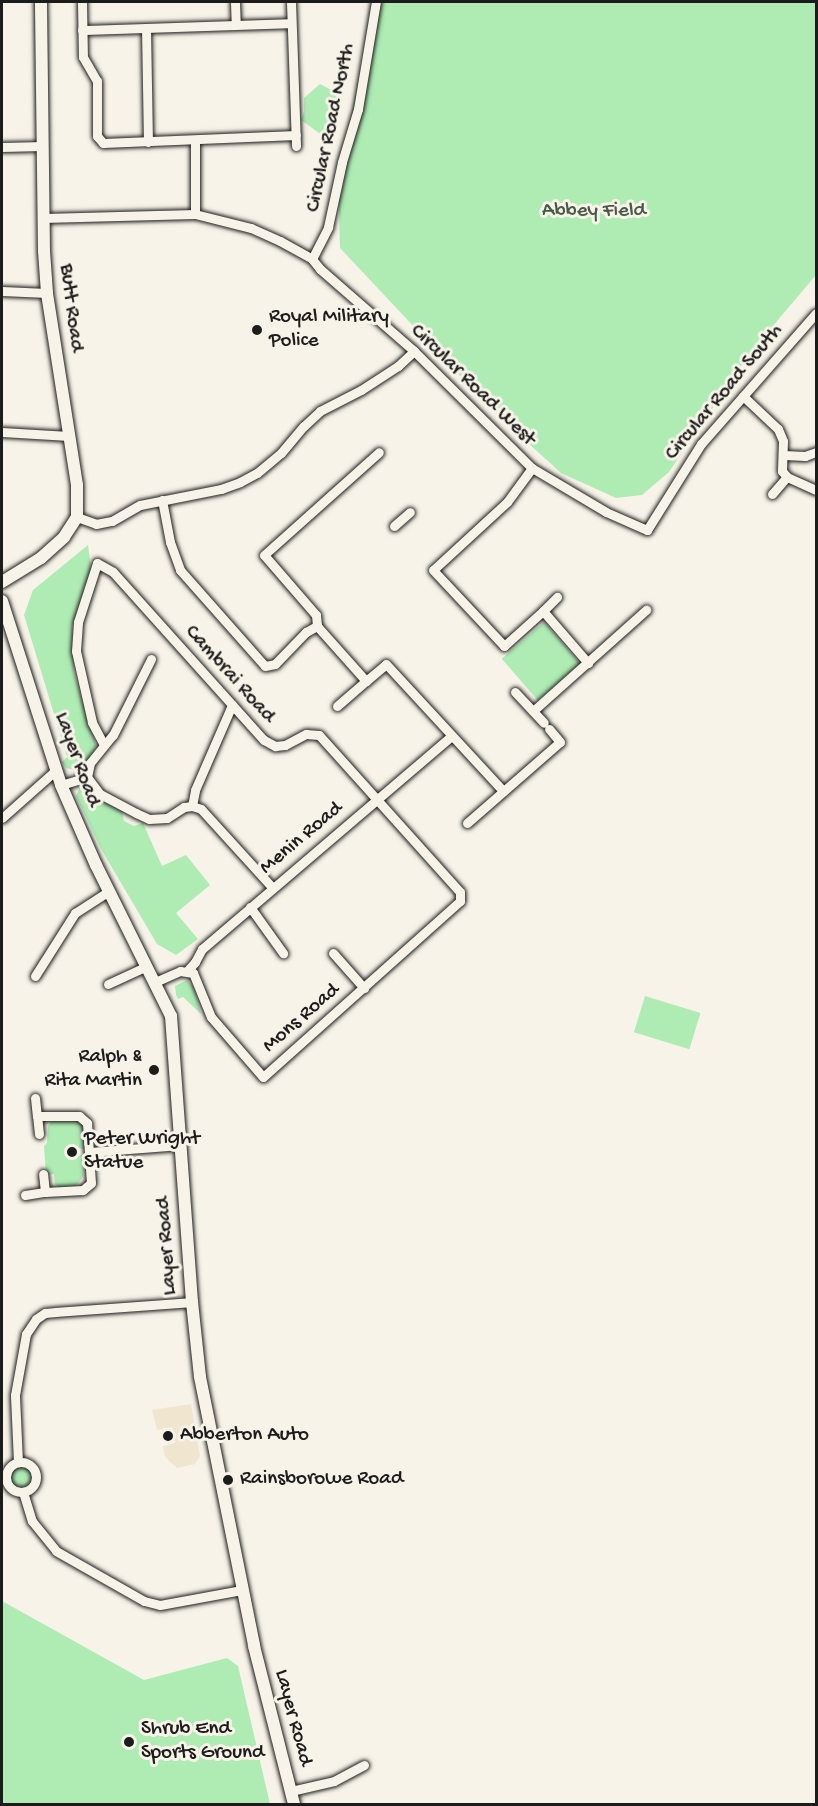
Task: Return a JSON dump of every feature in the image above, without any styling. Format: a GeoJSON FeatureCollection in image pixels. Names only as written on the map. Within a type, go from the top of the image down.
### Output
{"type":"FeatureCollection","features":[{"type":"Feature","properties":{"kind":"main road","name":"Butt Road"},"geometry":{"type":"LineString","coordinates":[[41,2],[43,218],[47,293],[77,485],[77,517]]}},
{"type":"Feature","properties":{"kind":"main road"},"geometry":{"type":"LineString","coordinates":[[2,582],[41,558],[64,537],[77,517]]}},
{"type":"Feature","properties":{"kind":"main road","name":"Layer Road"},"geometry":{"type":"LineString","coordinates":[[2,602],[61,785],[109,891],[167,1005],[172,1027],[192,1302],[200,1377],[242,1590],[294,1804]]}},
{"type":"Feature","properties":{"kind":"street"},"geometry":{"type":"LineString","coordinates":[[82,2],[84,61],[97,81],[98,136],[102,143],[195,141],[296,135]]}},
{"type":"Feature","properties":{"kind":"street"},"geometry":{"type":"LineString","coordinates":[[235,2],[236,25]]}},
{"type":"Feature","properties":{"kind":"street"},"geometry":{"type":"LineString","coordinates":[[291,2],[296,146]]}},
{"type":"Feature","properties":{"kind":"street","name":"Circular Road North"},"geometry":{"type":"LineString","coordinates":[[312,259],[328,227],[342,162],[358,109],[376,2]]}},
{"type":"Feature","properties":{"kind":"street"},"geometry":{"type":"LineString","coordinates":[[82,30],[291,23]]}},
{"type":"Feature","properties":{"kind":"street"},"geometry":{"type":"LineString","coordinates":[[146,28],[148,142]]}},
{"type":"Feature","properties":{"kind":"street"},"geometry":{"type":"LineString","coordinates":[[195,141],[195,214]]}},
{"type":"Feature","properties":{"kind":"street"},"geometry":{"type":"LineString","coordinates":[[2,147],[43,146]]}},
{"type":"Feature","properties":{"kind":"street","name":"Circular Road West"},"geometry":{"type":"LineString","coordinates":[[43,218],[195,214],[251,228],[312,259],[328,276],[414,351],[532,468],[606,512],[647,530]]}},
{"type":"Feature","properties":{"kind":"street"},"geometry":{"type":"LineString","coordinates":[[2,291],[47,293]]}},
{"type":"Feature","properties":{"kind":"street","name":"Circular Road South"},"geometry":{"type":"LineString","coordinates":[[647,530],[684,467],[816,313]]}},
{"type":"Feature","properties":{"kind":"street"},"geometry":{"type":"LineString","coordinates":[[77,517],[96,524],[112,521],[140,505],[221,489],[257,473],[281,453],[304,426],[321,411],[361,390],[398,366],[414,351]]}},
{"type":"Feature","properties":{"kind":"street"},"geometry":{"type":"LineString","coordinates":[[743,396],[778,429],[783,441],[782,471],[787,477],[816,490]]}},
{"type":"Feature","properties":{"kind":"street"},"geometry":{"type":"LineString","coordinates":[[2,432],[69,436]]}},
{"type":"Feature","properties":{"kind":"street"},"geometry":{"type":"LineString","coordinates":[[366,681],[316,626],[316,615],[264,555],[379,452]]}},
{"type":"Feature","properties":{"kind":"street"},"geometry":{"type":"LineString","coordinates":[[784,455],[805,456],[816,452]]}},
{"type":"Feature","properties":{"kind":"street"},"geometry":{"type":"LineString","coordinates":[[532,468],[507,502],[433,570],[504,646],[557,597]]}},
{"type":"Feature","properties":{"kind":"street"},"geometry":{"type":"LineString","coordinates":[[772,494],[787,477]]}},
{"type":"Feature","properties":{"kind":"street"},"geometry":{"type":"LineString","coordinates":[[162,500],[170,542],[180,570],[265,666],[274,664],[306,632],[316,626]]}},
{"type":"Feature","properties":{"kind":"street"},"geometry":{"type":"LineString","coordinates":[[394,526],[410,512]]}},
{"type":"Feature","properties":{"kind":"street","name":"Cambrai Road"},"geometry":{"type":"LineString","coordinates":[[104,745],[92,722],[76,651],[78,622],[97,564],[113,572],[264,740],[275,746],[285,745],[306,734],[320,735],[460,892],[460,901]]}},
{"type":"Feature","properties":{"kind":"street"},"geometry":{"type":"LineString","coordinates":[[533,711],[646,610]]}},
{"type":"Feature","properties":{"kind":"street"},"geometry":{"type":"LineString","coordinates":[[543,611],[588,663]]}},
{"type":"Feature","properties":{"kind":"street"},"geometry":{"type":"LineString","coordinates":[[151,659],[113,735],[90,763],[87,777],[100,794],[149,819],[167,818],[184,807],[192,806],[201,809],[272,887]]}},
{"type":"Feature","properties":{"kind":"street"},"geometry":{"type":"LineString","coordinates":[[337,706],[386,664],[502,791]]}},
{"type":"Feature","properties":{"kind":"street"},"geometry":{"type":"LineString","coordinates":[[467,823],[560,742],[515,692]]}},
{"type":"Feature","properties":{"kind":"street"},"geometry":{"type":"LineString","coordinates":[[192,806],[195,790],[232,705]]}},
{"type":"Feature","properties":{"kind":"street","name":"Menin Road"},"geometry":{"type":"LineString","coordinates":[[187,971],[202,949],[451,736]]}},
{"type":"Feature","properties":{"kind":"street"},"geometry":{"type":"LineString","coordinates":[[2,818],[56,770]]}},
{"type":"Feature","properties":{"kind":"street"},"geometry":{"type":"LineString","coordinates":[[61,785],[87,777]]}},
{"type":"Feature","properties":{"kind":"street"},"geometry":{"type":"LineString","coordinates":[[35,976],[75,913],[109,891]]}},
{"type":"Feature","properties":{"kind":"street","name":"Mons Road"},"geometry":{"type":"LineString","coordinates":[[187,971],[193,973],[197,979],[211,1017],[263,1077],[460,901]]}},
{"type":"Feature","properties":{"kind":"street"},"geometry":{"type":"LineString","coordinates":[[250,908],[283,953]]}},
{"type":"Feature","properties":{"kind":"street","name":"Mons Road"},"geometry":{"type":"LineString","coordinates":[[333,953],[364,988]]}},
{"type":"Feature","properties":{"kind":"street"},"geometry":{"type":"LineString","coordinates":[[108,984],[147,966]]}},
{"type":"Feature","properties":{"kind":"street"},"geometry":{"type":"LineString","coordinates":[[155,982],[180,971],[187,971]]}},
{"type":"Feature","properties":{"kind":"street"},"geometry":{"type":"LineString","coordinates":[[35,1098],[39,1134]]}},
{"type":"Feature","properties":{"kind":"street"},"geometry":{"type":"LineString","coordinates":[[26,1195],[83,1190],[91,1183],[87,1123],[79,1116],[37,1116]]}},
{"type":"Feature","properties":{"kind":"street"},"geometry":{"type":"LineString","coordinates":[[90,1152],[181,1145]]}},
{"type":"Feature","properties":{"kind":"street"},"geometry":{"type":"LineString","coordinates":[[43,1174],[45,1192]]}},
{"type":"Feature","properties":{"kind":"street"},"geometry":{"type":"LineString","coordinates":[[18,1462],[15,1395],[26,1334],[36,1318],[45,1313],[192,1302]]}},
{"type":"Feature","properties":{"kind":"street"},"geometry":{"type":"LineString","coordinates":[[18,1462],[32,1466],[36,1474],[32,1488],[23,1492],[14,1491],[6,1480],[7,1470],[18,1462]]}},
{"type":"Feature","properties":{"kind":"street"},"geometry":{"type":"LineString","coordinates":[[23,1492],[32,1521],[56,1551],[144,1601],[160,1605],[242,1590]]}},
{"type":"Feature","properties":{"kind":"street"},"geometry":{"type":"LineString","coordinates":[[291,1791],[334,1781],[364,1765]]}},
{"type":"Feature","properties":{"kind":"shaded area"},"geometry":{"type":"Polygon","coordinates":[[[191,1404],[200,1456],[195,1464],[177,1468],[165,1457],[163,1446],[175,1443],[172,1427],[157,1430],[152,1410],[191,1404]]]}},
{"type":"Feature","properties":{"kind":"green space","name":"Abbey Field"},"geometry":{"type":"Polygon","coordinates":[[[375,2],[816,2],[816,275],[750,353],[669,472],[642,495],[616,498],[561,473],[495,413],[340,248],[338,177],[375,2]]]}},
{"type":"Feature","properties":{"kind":"green space"},"geometry":{"type":"Polygon","coordinates":[[[320,84],[337,93],[337,126],[326,133],[319,133],[301,120],[304,112],[304,98],[320,84]]]}},
{"type":"Feature","properties":{"kind":"green space"},"geometry":{"type":"Polygon","coordinates":[[[88,545],[91,570],[72,627],[74,673],[96,746],[87,766],[80,771],[66,768],[62,762],[67,757],[24,615],[33,590],[88,545]]]}},
{"type":"Feature","properties":{"kind":"green space"},"geometry":{"type":"Polygon","coordinates":[[[544,622],[580,664],[538,700],[502,659],[544,622]]]}},
{"type":"Feature","properties":{"kind":"green space"},"geometry":{"type":"Polygon","coordinates":[[[86,784],[94,795],[122,811],[124,821],[134,826],[143,823],[162,866],[186,855],[210,885],[176,913],[198,939],[176,955],[157,944],[101,849],[76,796],[80,787],[86,784]]]}},
{"type":"Feature","properties":{"kind":"green space"},"geometry":{"type":"Polygon","coordinates":[[[187,980],[194,987],[201,1014],[183,997],[178,999],[176,995],[175,986],[187,980]]]}},
{"type":"Feature","properties":{"kind":"green space"},"geometry":{"type":"Polygon","coordinates":[[[645,996],[700,1013],[689,1049],[634,1032],[645,996]]]}},
{"type":"Feature","properties":{"kind":"green space"},"geometry":{"type":"Polygon","coordinates":[[[76,1119],[82,1123],[85,1130],[82,1133],[86,1150],[73,1146],[67,1154],[73,1158],[86,1153],[83,1177],[76,1186],[58,1187],[55,1184],[54,1174],[46,1175],[44,1146],[47,1143],[48,1126],[52,1121],[76,1119]]]}},
{"type":"Feature","properties":{"kind":"green space"},"geometry":{"type":"Polygon","coordinates":[[[21,1467],[28,1470],[31,1477],[28,1484],[21,1487],[14,1484],[11,1477],[14,1470],[21,1467]]]}},
{"type":"Feature","properties":{"kind":"green space","name":"Shrub End Sports Ground"},"geometry":{"type":"Polygon","coordinates":[[[2,1601],[144,1680],[227,1658],[238,1666],[270,1804],[2,1804],[2,1601]]]}},
{"type":"Feature","properties":{"kind":"place","name":"Royal Military Police"},"geometry":{"type":"Point","coordinates":[257,330]}},
{"type":"Feature","properties":{"kind":"place","name":"Ralph & Rita Martin"},"geometry":{"type":"Point","coordinates":[154,1070]}},
{"type":"Feature","properties":{"kind":"place","name":"Peter Wright Statue"},"geometry":{"type":"Point","coordinates":[72,1152]}},
{"type":"Feature","properties":{"kind":"place","name":"Abberton Auto"},"geometry":{"type":"Point","coordinates":[168,1436]}},
{"type":"Feature","properties":{"kind":"place","name":"Rainsborowe Road"},"geometry":{"type":"Point","coordinates":[228,1480]}},
{"type":"Feature","properties":{"kind":"place","name":"Shrub End Sports Ground"},"geometry":{"type":"Point","coordinates":[129,1742]}}]}
